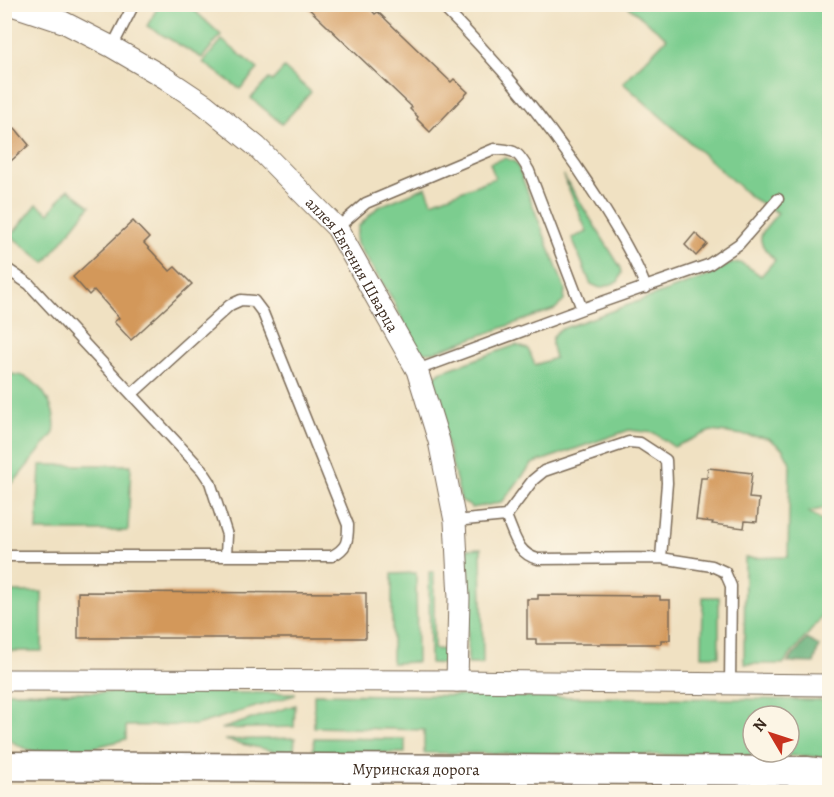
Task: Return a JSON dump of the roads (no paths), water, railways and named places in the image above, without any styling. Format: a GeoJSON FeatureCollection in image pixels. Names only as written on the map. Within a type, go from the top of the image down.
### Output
{"type":"FeatureCollection","features":[{"type":"Feature","properties":{"kind":"street","name":"аллея Евгения Шварца"},"geometry":{"type":"LineString","coordinates":[[9,4],[63,22],[112,47],[204,104],[257,147],[337,228],[417,370],[439,441],[455,520],[459,598],[457,681]]}},
{"type":"Feature","properties":{"kind":"street"},"geometry":{"type":"LineString","coordinates":[[4,680],[830,685]]}},
{"type":"Feature","properties":{"kind":"street","name":"Муринская дорога"},"geometry":{"type":"LineString","coordinates":[[9,762],[361,781],[795,771],[830,774]]}},
{"type":"Feature","properties":{"kind":"lane"},"geometry":{"type":"LineString","coordinates":[[112,47],[134,4]]}},
{"type":"Feature","properties":{"kind":"lane"},"geometry":{"type":"LineString","coordinates":[[440,4],[518,88],[553,133],[615,225],[640,270],[646,288]]}},
{"type":"Feature","properties":{"kind":"lane"},"geometry":{"type":"LineString","coordinates":[[337,228],[366,202],[495,149],[509,149],[520,155],[529,171],[582,309]]}},
{"type":"Feature","properties":{"kind":"lane"},"geometry":{"type":"LineString","coordinates":[[417,370],[708,265],[740,244],[778,199]]}},
{"type":"Feature","properties":{"kind":"lane"},"geometry":{"type":"LineString","coordinates":[[4,267],[29,284],[202,470],[210,482],[227,535],[226,555]]}},
{"type":"Feature","properties":{"kind":"lane"},"geometry":{"type":"LineString","coordinates":[[4,555],[332,556],[342,551],[348,540],[348,525],[263,313],[254,301],[241,300],[230,305],[132,394]]}},
{"type":"Feature","properties":{"kind":"lane"},"geometry":{"type":"LineString","coordinates":[[455,520],[506,516],[533,480],[544,471],[629,442],[640,443],[666,460],[661,558]]}},
{"type":"Feature","properties":{"kind":"lane"},"geometry":{"type":"LineString","coordinates":[[506,516],[520,549],[538,559],[661,558],[712,566],[725,572],[731,586],[730,685]]}}]}
